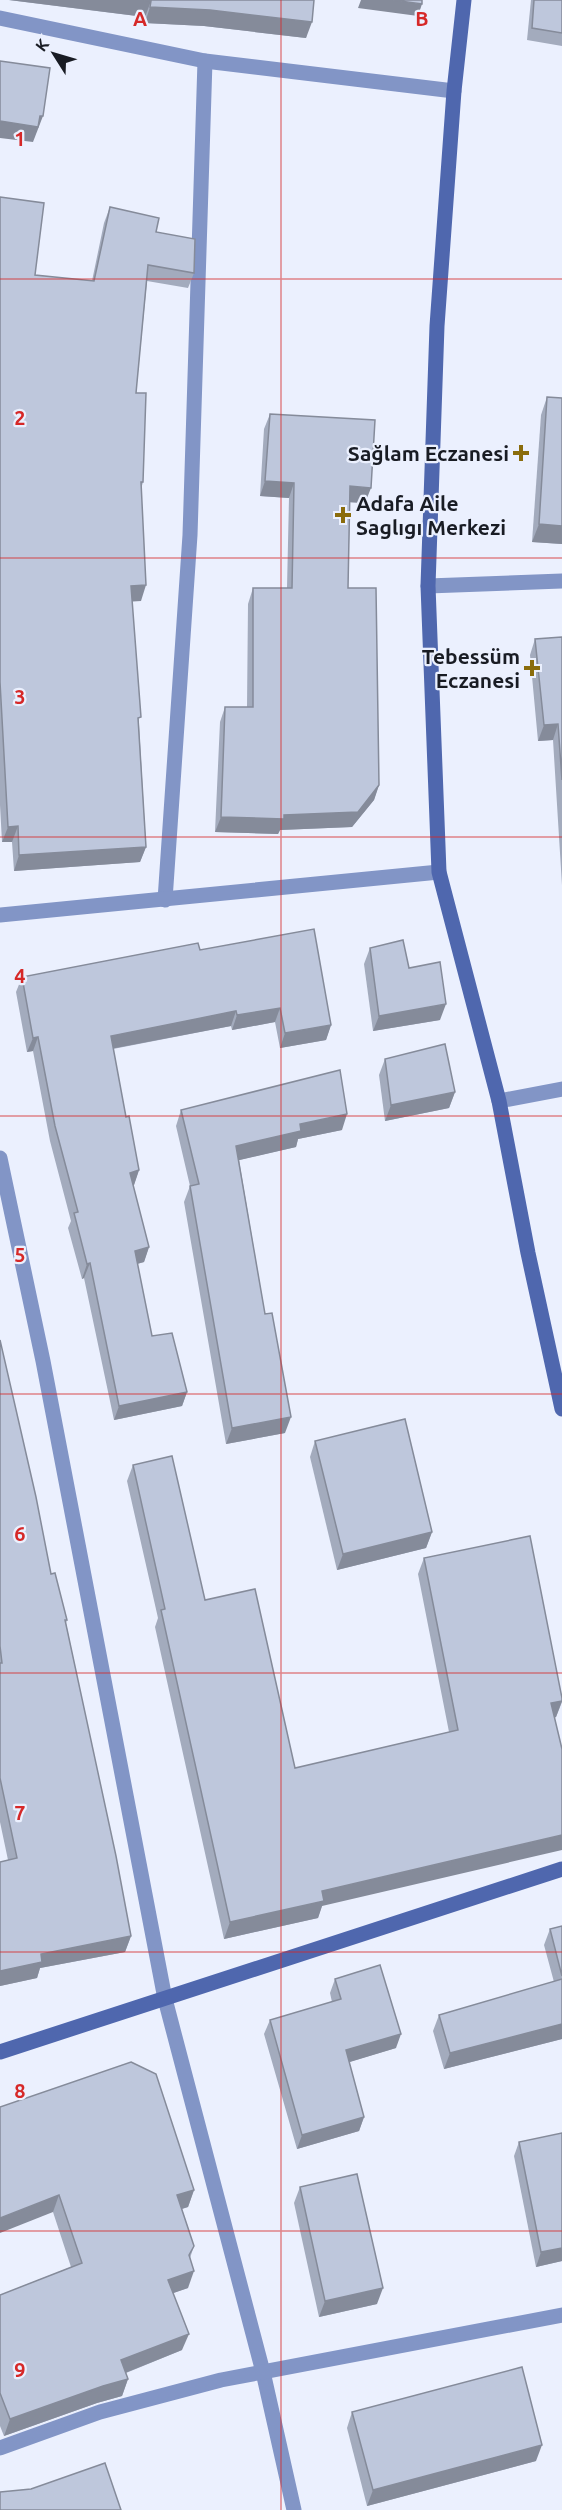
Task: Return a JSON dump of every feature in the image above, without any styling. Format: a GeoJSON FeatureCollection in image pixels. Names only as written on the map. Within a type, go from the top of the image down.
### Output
{"type":"FeatureCollection","features":[{"type":"Feature","properties":{"kind":"main road"},"geometry":{"type":"LineString","coordinates":[[464,0],[454,91],[437,326],[428,586],[439,872],[499,1101],[528,1253],[562,1409]]}},
{"type":"Feature","properties":{"kind":"main road"},"geometry":{"type":"LineString","coordinates":[[0,2052],[562,1869]]}},
{"type":"Feature","properties":{"kind":"street"},"geometry":{"type":"LineString","coordinates":[[0,18],[205,61],[454,91]]}},
{"type":"Feature","properties":{"kind":"street"},"geometry":{"type":"LineString","coordinates":[[165,900],[189,535],[205,61]]}},
{"type":"Feature","properties":{"kind":"street"},"geometry":{"type":"LineString","coordinates":[[428,586],[562,581]]}},
{"type":"Feature","properties":{"kind":"street"},"geometry":{"type":"LineString","coordinates":[[0,915],[439,872]]}},
{"type":"Feature","properties":{"kind":"street"},"geometry":{"type":"LineString","coordinates":[[499,1101],[562,1089]]}},
{"type":"Feature","properties":{"kind":"street"},"geometry":{"type":"LineString","coordinates":[[0,1158],[43,1361],[165,1999],[263,2372],[294,2510]]}},
{"type":"Feature","properties":{"kind":"street"},"geometry":{"type":"LineString","coordinates":[[0,2448],[100,2412],[221,2380],[562,2315]]}},
{"type":"Feature","properties":{"kind":"building"},"geometry":{"type":"Polygon","coordinates":[[[144,0],[314,0],[312,22],[210,10],[150,7],[151,1],[144,0]]]}},
{"type":"Feature","properties":{"kind":"building"},"geometry":{"type":"Polygon","coordinates":[[[393,0],[422,0],[422,4],[393,0]]]}},
{"type":"Feature","properties":{"kind":"building"},"geometry":{"type":"Polygon","coordinates":[[[534,0],[562,0],[562,33],[532,28],[534,0]]]}},
{"type":"Feature","properties":{"kind":"building"},"geometry":{"type":"Polygon","coordinates":[[[0,61],[50,68],[43,116],[40,116],[38,127],[0,121],[0,61]]]}},
{"type":"Feature","properties":{"kind":"building"},"geometry":{"type":"Polygon","coordinates":[[[0,197],[44,203],[35,275],[94,281],[110,207],[159,218],[156,232],[195,239],[194,273],[148,265],[136,393],[146,393],[143,482],[141,482],[146,585],[131,586],[141,717],[138,718],[146,847],[19,855],[18,826],[8,827],[0,682],[0,197]]]}},
{"type":"Feature","properties":{"kind":"building"},"geometry":{"type":"Polygon","coordinates":[[[547,397],[562,398],[562,526],[539,524],[547,397]]]}},
{"type":"Feature","properties":{"kind":"building"},"geometry":{"type":"Polygon","coordinates":[[[270,414],[375,420],[371,488],[350,486],[348,588],[376,588],[379,785],[358,812],[284,815],[284,819],[221,817],[225,707],[253,707],[253,588],[292,588],[294,483],[265,481],[270,414]]]}},
{"type":"Feature","properties":{"kind":"building"},"geometry":{"type":"Polygon","coordinates":[[[562,637],[562,780],[558,724],[544,725],[535,639],[562,637]]]}},
{"type":"Feature","properties":{"kind":"building"},"geometry":{"type":"Polygon","coordinates":[[[314,929],[331,1025],[285,1033],[280,1008],[237,1015],[236,1011],[111,1036],[126,1117],[129,1116],[139,1170],[130,1173],[149,1247],[135,1251],[152,1336],[172,1333],[187,1392],[119,1406],[90,1263],[87,1264],[74,1213],[78,1212],[55,1126],[38,1037],[33,1038],[22,977],[198,943],[200,950],[314,929]]]}},
{"type":"Feature","properties":{"kind":"building"},"geometry":{"type":"Polygon","coordinates":[[[403,940],[409,968],[440,962],[446,1004],[379,1016],[370,948],[403,940]]]}},
{"type":"Feature","properties":{"kind":"building"},"geometry":{"type":"Polygon","coordinates":[[[445,1044],[455,1092],[391,1105],[385,1059],[445,1044]]]}},
{"type":"Feature","properties":{"kind":"building"},"geometry":{"type":"Polygon","coordinates":[[[340,1070],[347,1114],[300,1124],[301,1131],[236,1146],[265,1314],[272,1313],[291,1417],[232,1428],[190,1186],[199,1184],[181,1110],[340,1070]]]}},
{"type":"Feature","properties":{"kind":"building"},"geometry":{"type":"Polygon","coordinates":[[[0,1340],[51,1574],[55,1573],[67,1620],[65,1620],[131,1936],[41,1954],[42,1962],[0,1971],[0,1862],[17,1858],[0,1778],[0,1663],[2,1663],[0,1646],[0,1340]]]}},
{"type":"Feature","properties":{"kind":"building"},"geometry":{"type":"Polygon","coordinates":[[[405,1419],[432,1532],[343,1554],[315,1441],[405,1419]]]}},
{"type":"Feature","properties":{"kind":"building"},"geometry":{"type":"Polygon","coordinates":[[[172,1456],[205,1600],[255,1589],[295,1768],[458,1730],[424,1558],[530,1536],[562,1698],[562,1701],[551,1703],[562,1749],[562,1835],[322,1891],[324,1901],[230,1922],[161,1610],[165,1609],[133,1465],[172,1456]]]}},
{"type":"Feature","properties":{"kind":"building"},"geometry":{"type":"Polygon","coordinates":[[[562,1926],[562,1976],[550,1929],[562,1926]]]}},
{"type":"Feature","properties":{"kind":"building"},"geometry":{"type":"Polygon","coordinates":[[[380,1965],[401,2034],[346,2050],[364,2117],[302,2135],[270,2020],[341,1999],[335,1979],[380,1965]]]}},
{"type":"Feature","properties":{"kind":"building"},"geometry":{"type":"Polygon","coordinates":[[[562,1979],[562,2024],[450,2053],[439,2015],[562,1979]]]}},
{"type":"Feature","properties":{"kind":"building"},"geometry":{"type":"Polygon","coordinates":[[[131,2062],[156,2074],[194,2190],[177,2195],[194,2246],[189,2255],[194,2271],[168,2280],[189,2334],[121,2360],[128,2379],[10,2419],[0,2393],[0,2295],[82,2263],[59,2195],[0,2218],[0,2107],[131,2062]]]}},
{"type":"Feature","properties":{"kind":"building"},"geometry":{"type":"Polygon","coordinates":[[[562,2133],[562,2248],[541,2252],[519,2142],[562,2133]]]}},
{"type":"Feature","properties":{"kind":"building"},"geometry":{"type":"Polygon","coordinates":[[[357,2174],[383,2288],[325,2301],[300,2187],[357,2174]]]}},
{"type":"Feature","properties":{"kind":"building"},"geometry":{"type":"Polygon","coordinates":[[[522,2367],[542,2445],[373,2490],[352,2412],[522,2367]]]}},
{"type":"Feature","properties":{"kind":"building"},"geometry":{"type":"Polygon","coordinates":[[[105,2463],[121,2510],[0,2510],[0,2492],[31,2489],[105,2463]]]}},
{"type":"Feature","properties":{"kind":"place","name":"Sağlam Eczanesi"},"geometry":{"type":"Point","coordinates":[521,453]}},
{"type":"Feature","properties":{"kind":"place","name":"Adafa Aile Saglıgı Merkezi"},"geometry":{"type":"Point","coordinates":[343,515]}},
{"type":"Feature","properties":{"kind":"place","name":"Tebessüm Eczanesi"},"geometry":{"type":"Point","coordinates":[532,668]}}]}
